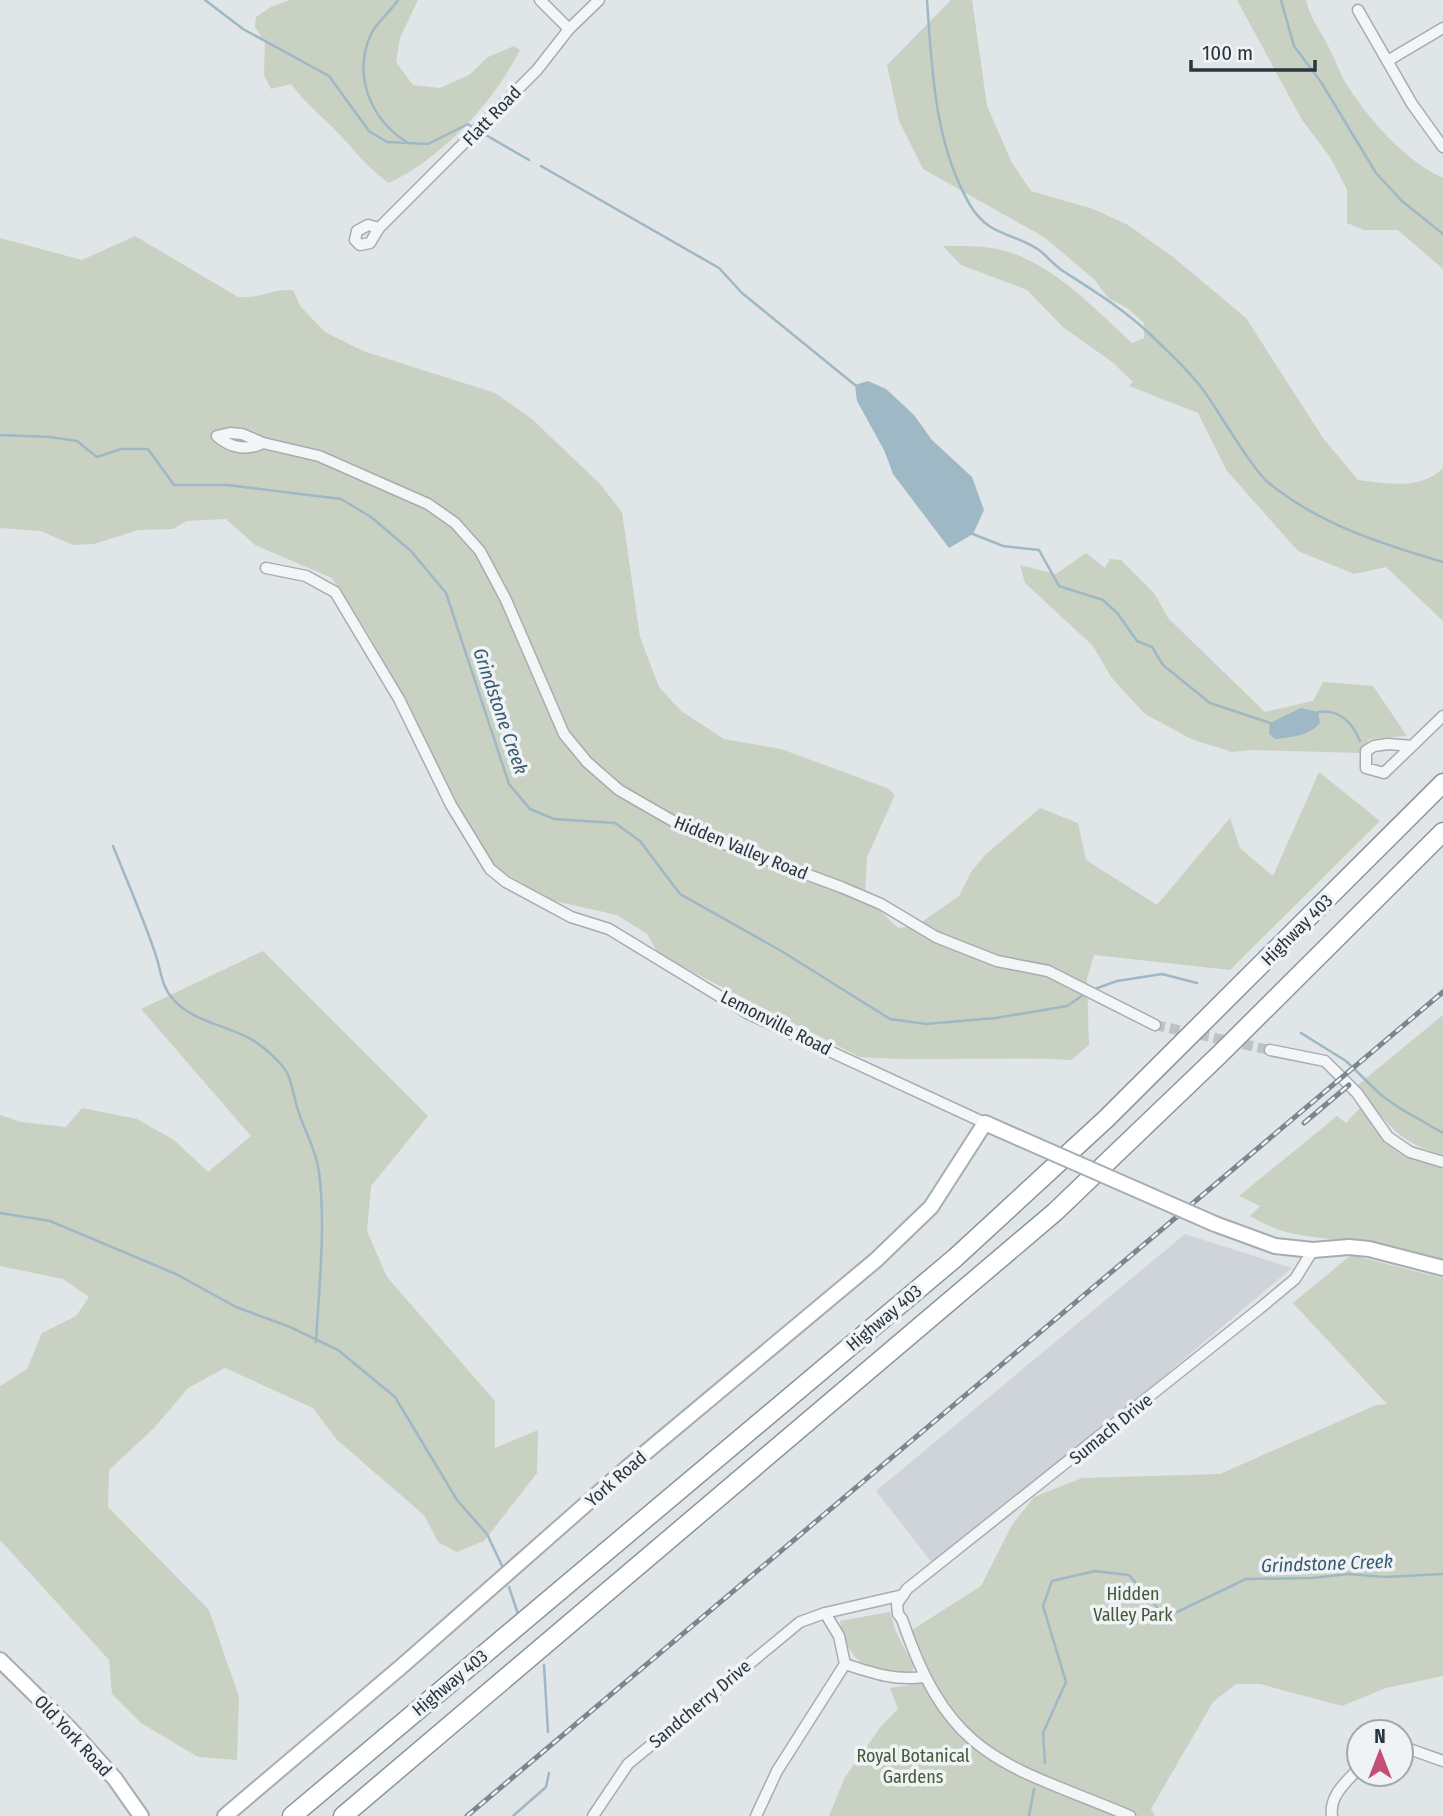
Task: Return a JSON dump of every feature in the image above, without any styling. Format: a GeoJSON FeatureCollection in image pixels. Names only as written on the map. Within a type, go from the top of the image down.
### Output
{"type":"FeatureCollection","features":[{"type":"Feature","properties":{"kind":"highway"},"geometry":{"type":"LineString","coordinates":[[1362,865],[1443,773]]}},
{"type":"Feature","properties":{"kind":"highway","name":"Highway 403"},"geometry":{"type":"LineString","coordinates":[[292,1816],[955,1258],[1107,1118],[1443,783]]}},
{"type":"Feature","properties":{"kind":"highway","name":"Highway 403"},"geometry":{"type":"LineString","coordinates":[[343,1816],[1055,1212],[1219,1055],[1443,832]]}},
{"type":"Feature","properties":{"kind":"street"},"geometry":{"type":"LineString","coordinates":[[540,0],[569,29]]}},
{"type":"Feature","properties":{"kind":"street","name":"Flatt Road"},"geometry":{"type":"LineString","coordinates":[[379,228],[413,198],[537,70],[569,29],[599,0]]}},
{"type":"Feature","properties":{"kind":"street"},"geometry":{"type":"LineString","coordinates":[[1358,10],[1412,104],[1443,146]]}},
{"type":"Feature","properties":{"kind":"street"},"geometry":{"type":"LineString","coordinates":[[1389,60],[1443,28]]}},
{"type":"Feature","properties":{"kind":"street","name":"Hidden Valley Road"},"geometry":{"type":"LineString","coordinates":[[263,443],[319,456],[428,504],[455,523],[480,551],[506,600],[564,734],[587,762],[619,790],[692,832],[841,887],[881,904],[936,937],[997,961],[1048,971],[1155,1025]]}},
{"type":"Feature","properties":{"kind":"street","name":"Lemonville Road"},"geometry":{"type":"LineString","coordinates":[[266,568],[306,576],[335,592],[405,711],[451,805],[490,869],[506,882],[571,917],[609,929],[747,1013],[985,1123],[1215,1224],[1275,1246],[1313,1250],[1349,1247],[1369,1249],[1443,1268]]}},
{"type":"Feature","properties":{"kind":"street"},"geometry":{"type":"LineString","coordinates":[[1412,746],[1374,746],[1366,751],[1366,768],[1384,774],[1443,716]]}},
{"type":"Feature","properties":{"kind":"street"},"geometry":{"type":"LineString","coordinates":[[1270,1050],[1325,1061],[1357,1093],[1388,1137],[1410,1152],[1443,1162]]}},
{"type":"Feature","properties":{"kind":"street","name":"York Road"},"geometry":{"type":"LineString","coordinates":[[225,1816],[402,1666],[627,1468],[876,1260],[931,1207],[985,1123]]}},
{"type":"Feature","properties":{"kind":"street","name":"Sumach Drive"},"geometry":{"type":"LineString","coordinates":[[902,1597],[1259,1309],[1294,1279],[1313,1250]]}},
{"type":"Feature","properties":{"kind":"street"},"geometry":{"type":"LineString","coordinates":[[902,1597],[897,1604],[898,1614],[924,1677],[939,1704],[964,1735],[985,1752],[1031,1776],[1130,1816]]}},
{"type":"Feature","properties":{"kind":"street","name":"Sandcherry Drive"},"geometry":{"type":"LineString","coordinates":[[593,1816],[628,1764],[800,1622],[825,1613],[864,1606],[874,1607],[902,1597]]}},
{"type":"Feature","properties":{"kind":"street"},"geometry":{"type":"LineString","coordinates":[[757,1816],[777,1771],[845,1664],[839,1636],[825,1613]]}},
{"type":"Feature","properties":{"kind":"street","name":"Old York Road"},"geometry":{"type":"LineString","coordinates":[[0,1660],[71,1730],[114,1779],[141,1816]]}},
{"type":"Feature","properties":{"kind":"street"},"geometry":{"type":"LineString","coordinates":[[845,1664],[898,1679],[924,1677]]}},
{"type":"Feature","properties":{"kind":"street"},"geometry":{"type":"LineString","coordinates":[[1415,1751],[1443,1760]]}},
{"type":"Feature","properties":{"kind":"street"},"geometry":{"type":"LineString","coordinates":[[1332,1816],[1331,1806],[1345,1785]]}},
{"type":"Feature","properties":{"kind":"shaded area"},"geometry":{"type":"Polygon","coordinates":[[[1185,1234],[1292,1268],[936,1568],[876,1491],[1185,1234]]]}},
{"type":"Feature","properties":{"kind":"green space"},"geometry":{"type":"Polygon","coordinates":[[[290,0],[418,0],[400,38],[396,62],[413,85],[440,88],[469,75],[488,57],[514,46],[520,50],[496,89],[465,127],[428,159],[389,183],[369,167],[291,84],[271,89],[264,75],[265,42],[255,27],[256,17],[271,7],[290,0]]]}},
{"type":"Feature","properties":{"kind":"green space"},"geometry":{"type":"Polygon","coordinates":[[[951,0],[972,0],[987,106],[1012,163],[1031,191],[1093,209],[1128,225],[1173,257],[1246,318],[1323,438],[1358,480],[1392,484],[1414,483],[1443,468],[1443,621],[1386,567],[1354,574],[1298,551],[1227,471],[1198,413],[1129,386],[1133,382],[1112,362],[1063,327],[1027,290],[961,265],[943,246],[993,248],[1027,259],[1075,291],[1132,343],[1144,338],[1144,323],[1127,308],[1108,298],[1095,280],[1044,237],[923,169],[899,121],[887,65],[951,0]]]}},
{"type":"Feature","properties":{"kind":"green space"},"geometry":{"type":"Polygon","coordinates":[[[1237,0],[1306,0],[1312,18],[1343,78],[1368,114],[1403,151],[1443,178],[1443,269],[1398,230],[1364,230],[1347,223],[1347,190],[1330,157],[1302,120],[1237,0]]]}},
{"type":"Feature","properties":{"kind":"green space"},"geometry":{"type":"Polygon","coordinates":[[[135,236],[238,297],[293,290],[300,306],[325,332],[363,351],[495,393],[532,419],[599,483],[622,512],[640,637],[659,687],[681,711],[724,739],[781,749],[887,788],[895,795],[867,857],[865,896],[898,928],[916,926],[959,896],[971,872],[985,855],[1040,808],[1078,823],[1086,860],[1157,905],[1230,818],[1240,848],[1273,876],[1319,772],[1380,821],[1230,970],[1094,955],[1087,979],[1089,1045],[1071,1060],[860,1057],[659,955],[647,934],[617,915],[546,899],[488,862],[463,828],[423,740],[370,637],[332,578],[255,545],[226,519],[187,521],[173,529],[138,530],[94,544],[73,545],[41,531],[0,528],[0,238],[82,260],[135,236]]]}},
{"type":"Feature","properties":{"kind":"green space"},"geometry":{"type":"Polygon","coordinates":[[[1086,553],[1105,568],[1110,559],[1121,560],[1154,593],[1168,618],[1265,712],[1313,701],[1323,682],[1373,686],[1407,736],[1369,739],[1362,753],[1252,750],[1232,752],[1191,739],[1145,714],[1111,677],[1093,646],[1025,583],[1020,565],[1056,574],[1086,553]]]}},
{"type":"Feature","properties":{"kind":"green space"},"geometry":{"type":"Polygon","coordinates":[[[263,951],[428,1116],[371,1186],[367,1231],[387,1277],[495,1401],[495,1448],[538,1430],[537,1473],[484,1541],[457,1552],[438,1542],[424,1515],[337,1440],[313,1408],[225,1368],[188,1388],[154,1428],[109,1470],[108,1507],[209,1610],[239,1697],[237,1760],[198,1757],[141,1723],[112,1694],[109,1660],[0,1540],[0,1386],[27,1369],[42,1333],[76,1316],[89,1297],[63,1279],[0,1266],[0,1115],[21,1122],[66,1127],[82,1108],[137,1119],[174,1140],[208,1172],[251,1136],[141,1009],[263,951]]]}},
{"type":"Feature","properties":{"kind":"green space"},"geometry":{"type":"Polygon","coordinates":[[[1443,1015],[1443,1155],[1414,1144],[1393,1129],[1358,1085],[1443,1015]]]}},
{"type":"Feature","properties":{"kind":"green space"},"geometry":{"type":"Polygon","coordinates":[[[1360,1108],[1377,1129],[1396,1146],[1417,1159],[1443,1168],[1443,1262],[1381,1246],[1284,1231],[1250,1216],[1260,1206],[1239,1196],[1337,1116],[1346,1123],[1360,1108]]]}},
{"type":"Feature","properties":{"kind":"green space","name":"Hidden Valley Park"},"geometry":{"type":"Polygon","coordinates":[[[1351,1255],[1443,1278],[1443,1676],[1386,1688],[1342,1706],[1260,1684],[1236,1684],[1213,1702],[1151,1809],[1155,1816],[829,1816],[845,1777],[882,1725],[898,1709],[890,1688],[934,1681],[912,1630],[981,1586],[1012,1525],[1034,1497],[1082,1478],[1220,1474],[1376,1405],[1387,1404],[1293,1303],[1351,1255]]]}},
{"type":"Feature","properties":{"kind":"green space"},"geometry":{"type":"Polygon","coordinates":[[[890,1612],[895,1630],[914,1667],[912,1672],[883,1670],[862,1663],[849,1648],[844,1636],[840,1621],[890,1612]]]}},
{"type":"Feature","properties":{"kind":"water"},"geometry":{"type":"Polygon","coordinates":[[[868,381],[886,389],[914,415],[932,440],[972,477],[984,510],[973,534],[949,548],[893,474],[884,450],[857,401],[855,385],[868,381]]]}},
{"type":"Feature","properties":{"kind":"water"},"geometry":{"type":"Polygon","coordinates":[[[1301,708],[1318,712],[1320,723],[1305,733],[1288,737],[1275,739],[1269,734],[1270,723],[1301,708]]]}},
{"type":"Feature","properties":{"kind":"waterway"},"geometry":{"type":"LineString","coordinates":[[205,0],[243,29],[329,76],[369,131],[387,142],[428,144],[468,124],[472,127]]}},
{"type":"Feature","properties":{"kind":"waterway"},"geometry":{"type":"LineString","coordinates":[[398,0],[371,34],[366,50],[365,81],[368,96],[384,122],[408,143]]}},
{"type":"Feature","properties":{"kind":"waterway"},"geometry":{"type":"LineString","coordinates":[[927,0],[933,79],[942,131],[958,181],[977,215],[993,229],[1039,250],[1060,269],[1120,309],[1152,336],[1200,386],[1246,455],[1270,484],[1310,511],[1353,532],[1443,562]]}},
{"type":"Feature","properties":{"kind":"waterway"},"geometry":{"type":"LineString","coordinates":[[1281,0],[1294,46],[1321,82],[1376,173],[1402,201],[1443,234]]}},
{"type":"Feature","properties":{"kind":"waterway"},"geometry":{"type":"LineString","coordinates":[[484,134],[529,160]]}},
{"type":"Feature","properties":{"kind":"waterway"},"geometry":{"type":"LineString","coordinates":[[541,166],[719,268],[742,293],[855,385]]}},
{"type":"Feature","properties":{"kind":"waterway","name":"Grindstone Creek"},"geometry":{"type":"LineString","coordinates":[[0,435],[77,441],[97,457],[121,449],[148,449],[174,485],[227,485],[341,499],[371,517],[411,551],[446,593],[509,784],[530,809],[554,819],[615,823],[640,841],[680,894],[783,952],[890,1019],[926,1024],[996,1018],[1067,1006],[1086,993]]}},
{"type":"Feature","properties":{"kind":"waterway"},"geometry":{"type":"LineString","coordinates":[[973,534],[1003,546],[1039,550],[1059,586],[1103,600],[1118,614],[1137,641],[1152,647],[1163,665],[1210,703],[1270,723]]}},
{"type":"Feature","properties":{"kind":"waterway"},"geometry":{"type":"LineString","coordinates":[[1318,712],[1333,713],[1344,718],[1360,741]]}},
{"type":"Feature","properties":{"kind":"waterway"},"geometry":{"type":"LineString","coordinates":[[113,846],[169,994],[193,1015],[254,1041],[274,1057],[288,1075],[319,1172],[322,1235],[316,1342]]}},
{"type":"Feature","properties":{"kind":"waterway","name":"Grindstone Creek"},"geometry":{"type":"LineString","coordinates":[[1092,990],[1117,981],[1162,974],[1197,983]]}},
{"type":"Feature","properties":{"kind":"waterway","name":"Grindstone Creek"},"geometry":{"type":"LineString","coordinates":[[1301,1033],[1346,1061],[1381,1095],[1443,1133]]}},
{"type":"Feature","properties":{"kind":"waterway"},"geometry":{"type":"LineString","coordinates":[[0,1213],[50,1221],[176,1274],[236,1307],[290,1327],[338,1350],[395,1397],[457,1500],[487,1534],[503,1568]]}},
{"type":"Feature","properties":{"kind":"waterway","name":"Grindstone Creek"},"geometry":{"type":"LineString","coordinates":[[1045,1763],[1043,1733],[1066,1682],[1043,1606],[1052,1581],[1095,1571],[1129,1575],[1163,1614],[1177,1612],[1246,1579],[1312,1578],[1349,1574],[1385,1577],[1443,1574]]}},
{"type":"Feature","properties":{"kind":"waterway"},"geometry":{"type":"LineString","coordinates":[[509,1587],[519,1617]]}},
{"type":"Feature","properties":{"kind":"waterway"},"geometry":{"type":"LineString","coordinates":[[544,1665],[548,1732]]}},
{"type":"Feature","properties":{"kind":"waterway"},"geometry":{"type":"LineString","coordinates":[[513,1816],[546,1787],[549,1773]]}},
{"type":"Feature","properties":{"kind":"waterway","name":"Grindstone Creek"},"geometry":{"type":"LineString","coordinates":[[1029,1816],[1034,1789]]}},
{"type":"Feature","properties":{"kind":"tunnel"},"geometry":{"type":"LineString","coordinates":[[1155,1025],[1270,1050]]}},
{"type":"Feature","properties":{"kind":"railway"},"geometry":{"type":"LineString","coordinates":[[467,1816],[1443,992]]}},
{"type":"Feature","properties":{"kind":"railway"},"geometry":{"type":"LineString","coordinates":[[1304,1123],[1349,1085]]}},
{"type":"Feature","properties":{"kind":"park label","name":"Royal Botanical Gardens"},"geometry":{"type":"Point","coordinates":[913,1766]}}]}
